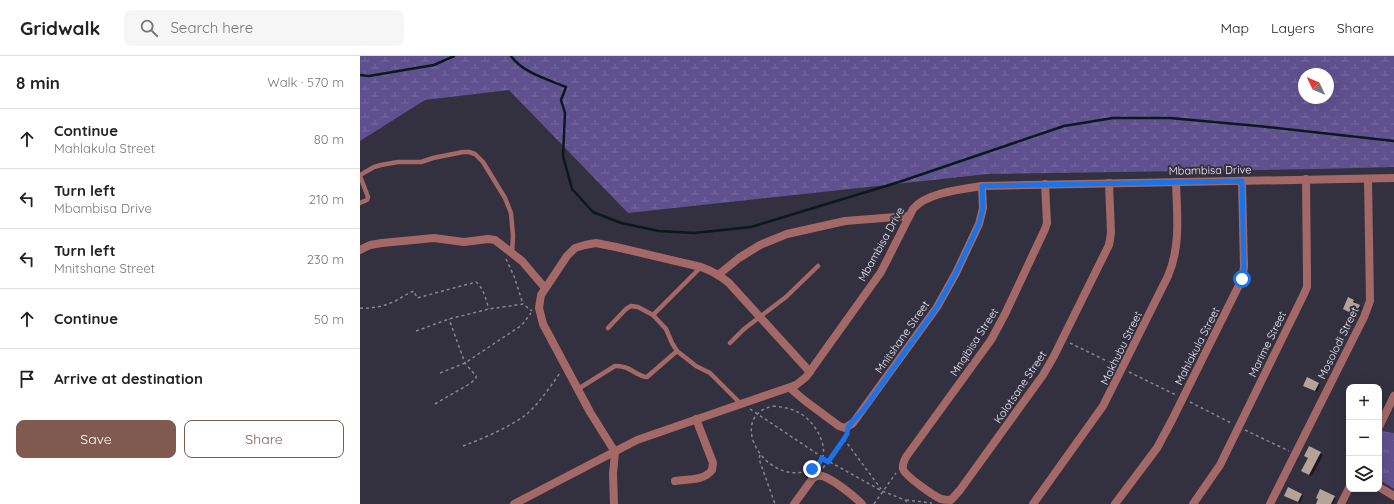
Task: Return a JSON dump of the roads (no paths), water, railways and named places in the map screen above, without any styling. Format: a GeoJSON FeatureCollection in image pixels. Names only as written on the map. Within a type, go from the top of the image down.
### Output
{"type":"FeatureCollection","features":[{"type":"Feature","properties":{"kind":"street","name":"Mbambisa Drive"},"geometry":{"type":"LineString","coordinates":[[514,504],[637,440],[790,388],[801,381],[810,372],[880,272],[909,216],[917,204],[931,197],[967,188],[982,186],[1394,178]]}},
{"type":"Feature","properties":{"kind":"street","name":"Marime Street"},"geometry":{"type":"LineString","coordinates":[[1193,504],[1220,465],[1304,294],[1307,274],[1306,179]]}},
{"type":"Feature","properties":{"kind":"street","name":"Mosolodi Street"},"geometry":{"type":"LineString","coordinates":[[1270,504],[1364,317],[1370,301],[1368,179]]}},
{"type":"Feature","properties":{"kind":"street","name":"Mahlakula Street"},"geometry":{"type":"LineString","coordinates":[[1115,504],[1157,448],[1242,279],[1244,267],[1242,181]]}},
{"type":"Feature","properties":{"kind":"street","name":"Makhubu Street"},"geometry":{"type":"LineString","coordinates":[[1033,504],[1103,406],[1168,276],[1175,259],[1177,244],[1176,182]]}},
{"type":"Feature","properties":{"kind":"street","name":"Kolotsane Street"},"geometry":{"type":"LineString","coordinates":[[902,467],[904,472],[909,477],[940,499],[947,500],[954,498],[1035,387],[1054,356],[1109,245],[1111,233],[1109,183]]}},
{"type":"Feature","properties":{"kind":"street","name":"Mnqibisa Street"},"geometry":{"type":"LineString","coordinates":[[902,467],[906,457],[981,354],[1005,314],[1046,230],[1045,184]]}},
{"type":"Feature","properties":{"kind":"street","name":"Mnitshane Street"},"geometry":{"type":"LineString","coordinates":[[790,388],[839,426],[848,427],[864,409],[937,307],[956,273],[980,220],[983,208],[982,186]]}},
{"type":"Feature","properties":{"kind":"street"},"geometry":{"type":"LineString","coordinates":[[718,275],[739,258],[760,245],[787,234],[844,221],[909,216]]}},
{"type":"Feature","properties":{"kind":"street"},"geometry":{"type":"LineString","coordinates":[[360,250],[370,245],[382,242],[434,238],[464,242],[488,239],[495,240],[522,260],[545,288]]}},
{"type":"Feature","properties":{"kind":"street"},"geometry":{"type":"LineString","coordinates":[[614,504],[612,474],[615,452],[578,389],[539,314],[539,300],[545,288],[570,252],[579,246],[596,243],[701,267],[718,275],[729,283],[810,372]]}},
{"type":"Feature","properties":{"kind":"street"},"geometry":{"type":"LineString","coordinates":[[1382,421],[1394,396]]}},
{"type":"Feature","properties":{"kind":"street"},"geometry":{"type":"LineString","coordinates":[[675,481],[706,476],[712,470],[713,463],[696,419]]}},
{"type":"Feature","properties":{"kind":"street"},"geometry":{"type":"LineString","coordinates":[[794,504],[813,478],[817,476],[825,477],[831,480],[862,504]]}},
{"type":"Feature","properties":{"kind":"street"},"geometry":{"type":"LineString","coordinates":[[1382,489],[1394,496]]}},
{"type":"Feature","properties":{"kind":"street"},"geometry":{"type":"LineString","coordinates":[[1341,504],[1347,492]]}},
{"type":"Feature","properties":{"kind":"lane"},"geometry":{"type":"LineString","coordinates":[[360,203],[368,198],[360,176],[374,167],[398,162],[421,162],[433,158],[469,152],[475,154],[483,162],[505,198],[511,213],[513,236],[512,253]]}},
{"type":"Feature","properties":{"kind":"lane"},"geometry":{"type":"LineString","coordinates":[[730,343],[760,316],[786,297],[818,266]]}},
{"type":"Feature","properties":{"kind":"lane"},"geometry":{"type":"LineString","coordinates":[[653,315],[701,267]]}},
{"type":"Feature","properties":{"kind":"lane"},"geometry":{"type":"LineString","coordinates":[[608,328],[626,309],[631,306],[638,307],[653,315],[666,329],[677,351],[696,366],[710,373],[741,404]]}},
{"type":"Feature","properties":{"kind":"lane"},"geometry":{"type":"LineString","coordinates":[[578,389],[615,366],[630,369],[642,377],[647,377],[677,351]]}},
{"type":"Feature","properties":{"kind":"waterway"},"geometry":{"type":"LineString","coordinates":[[360,75],[369,76],[434,65],[454,56]]}},
{"type":"Feature","properties":{"kind":"waterway"},"geometry":{"type":"LineString","coordinates":[[511,56],[516,62],[529,71],[566,87],[561,100],[565,113],[563,156],[572,189],[593,212],[621,223],[659,231],[694,233],[751,227],[899,182],[1064,126],[1113,118],[1170,118],[1394,141]]}}]}
